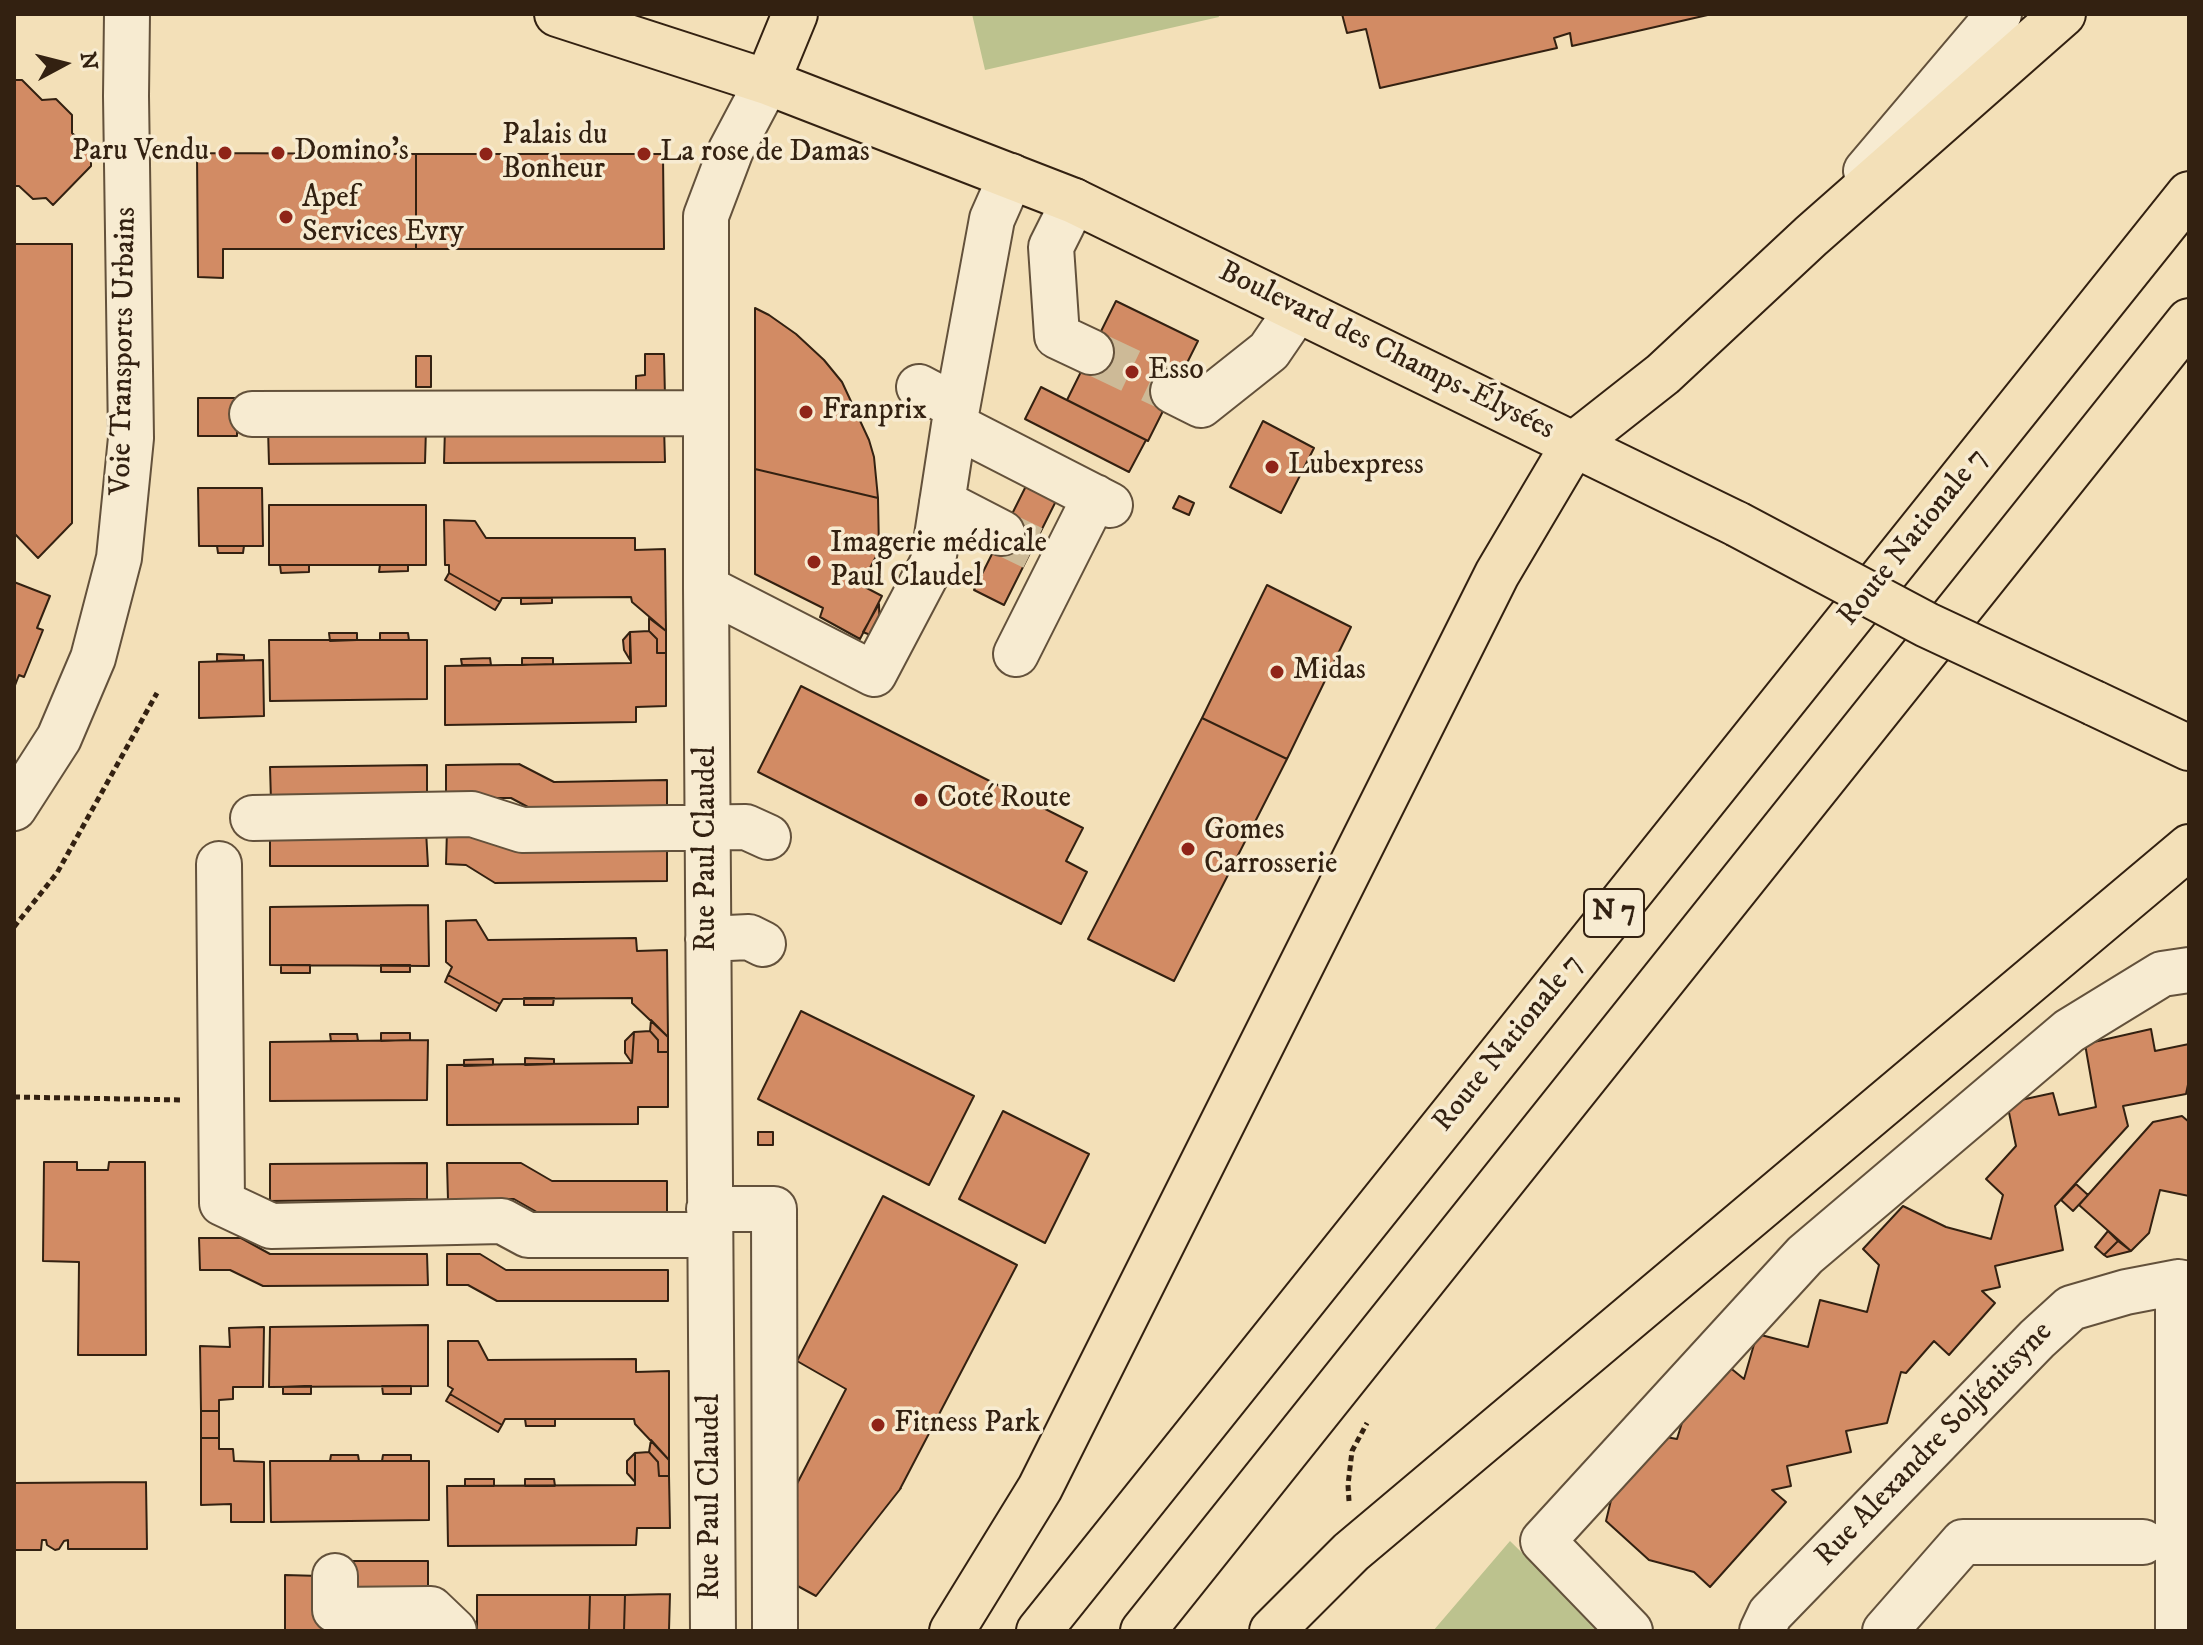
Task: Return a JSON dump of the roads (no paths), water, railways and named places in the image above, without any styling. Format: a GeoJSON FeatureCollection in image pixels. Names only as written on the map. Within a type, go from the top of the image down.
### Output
{"type":"FeatureCollection","features":[{"type":"Feature","properties":{"kind":"main road","name":"Boulevard des Champs-Élysées"},"geometry":{"type":"LineString","coordinates":[[557,14],[767,82],[1074,201],[1737,524],[1927,625],[2189,748]]}},
{"type":"Feature","properties":{"kind":"main road"},"geometry":{"type":"LineString","coordinates":[[767,82],[795,14]]}},
{"type":"Feature","properties":{"kind":"main road"},"geometry":{"type":"LineString","coordinates":[[952,1631],[1040,1488],[1497,574],[1574,444],[1663,374],[1811,236],[2063,14]]}},
{"type":"Feature","properties":{"kind":"main road","name":"Route Nationale 7"},"geometry":{"type":"LineString","coordinates":[[1039,1631],[2189,194]]}},
{"type":"Feature","properties":{"kind":"main road","name":"N 7"},"geometry":{"type":"LineString","coordinates":[[1143,1631],[2189,321]]}},
{"type":"Feature","properties":{"kind":"main road"},"geometry":{"type":"LineString","coordinates":[[1272,1631],[1351,1552],[2189,847]]}},
{"type":"Feature","properties":{"kind":"street","name":"Voie Transports Urbains"},"geometry":{"type":"LineString","coordinates":[[14,808],[59,738],[93,658],[119,558],[131,438],[127,14]]}},
{"type":"Feature","properties":{"kind":"street"},"geometry":{"type":"LineString","coordinates":[[1811,236],[1999,14]]}},
{"type":"Feature","properties":{"kind":"street","name":"Rue Paul Claudel"},"geometry":{"type":"LineString","coordinates":[[713,1631],[706,216],[731,150],[767,82]]}},
{"type":"Feature","properties":{"kind":"street"},"geometry":{"type":"LineString","coordinates":[[706,588],[874,674],[933,562],[956,416],[968,309],[992,219],[1011,176]]}},
{"type":"Feature","properties":{"kind":"street"},"geometry":{"type":"LineString","coordinates":[[1074,201],[1051,247],[1057,336],[1091,352]]}},
{"type":"Feature","properties":{"kind":"street"},"geometry":{"type":"LineString","coordinates":[[1173,391],[1201,405],[1269,351],[1297,310]]}},
{"type":"Feature","properties":{"kind":"street"},"geometry":{"type":"LineString","coordinates":[[919,387],[956,416],[1102,501],[1032,548],[1016,654]]}},
{"type":"Feature","properties":{"kind":"street"},"geometry":{"type":"LineString","coordinates":[[252,414],[706,413]]}},
{"type":"Feature","properties":{"kind":"street"},"geometry":{"type":"LineString","coordinates":[[942,502],[1032,548]]}},
{"type":"Feature","properties":{"kind":"street"},"geometry":{"type":"LineString","coordinates":[[253,818],[472,814],[522,830],[746,827],[768,837]]}},
{"type":"Feature","properties":{"kind":"street"},"geometry":{"type":"LineString","coordinates":[[219,864],[222,1203],[271,1226],[502,1221],[528,1235],[710,1222],[774,1209],[775,1631]]}},
{"type":"Feature","properties":{"kind":"street"},"geometry":{"type":"LineString","coordinates":[[708,939],[749,937],[763,944]]}},
{"type":"Feature","properties":{"kind":"street"},"geometry":{"type":"LineString","coordinates":[[1630,1631],[1543,1541],[1805,1255],[2069,1031],[2162,974],[2189,970]]}},
{"type":"Feature","properties":{"kind":"street","name":"Rue Alexandre Soljénitsyne"},"geometry":{"type":"LineString","coordinates":[[1762,1631],[1770,1614],[2037,1339],[2071,1308],[2126,1292],[2184,1283],[2178,1631]]}},
{"type":"Feature","properties":{"kind":"street"},"geometry":{"type":"LineString","coordinates":[[1885,1631],[1963,1542],[2143,1542]]}},
{"type":"Feature","properties":{"kind":"street"},"geometry":{"type":"LineString","coordinates":[[335,1576],[335,1610],[431,1609],[454,1631]]}},
{"type":"Feature","properties":{"kind":"tunnel"},"geometry":{"type":"LineString","coordinates":[[1091,352],[1173,391]]}},
{"type":"Feature","properties":{"kind":"tunnel"},"geometry":{"type":"LineString","coordinates":[[1002,533],[1033,548]]}},
{"type":"Feature","properties":{"kind":"place","name":"Paru Vendu"},"geometry":{"type":"Point","coordinates":[225,153]}},
{"type":"Feature","properties":{"kind":"place","name":"Domino's"},"geometry":{"type":"Point","coordinates":[278,153]}},
{"type":"Feature","properties":{"kind":"place","name":"Palais du Bonheur"},"geometry":{"type":"Point","coordinates":[486,154]}},
{"type":"Feature","properties":{"kind":"place","name":"La rose de Damas"},"geometry":{"type":"Point","coordinates":[644,154]}},
{"type":"Feature","properties":{"kind":"place","name":"Apef Services Evry"},"geometry":{"type":"Point","coordinates":[286,217]}},
{"type":"Feature","properties":{"kind":"place","name":"Esso"},"geometry":{"type":"Point","coordinates":[1132,372]}},
{"type":"Feature","properties":{"kind":"place","name":"Franprix"},"geometry":{"type":"Point","coordinates":[806,412]}},
{"type":"Feature","properties":{"kind":"place","name":"Lubexpress"},"geometry":{"type":"Point","coordinates":[1272,467]}},
{"type":"Feature","properties":{"kind":"place","name":"Imagerie médicale Paul Claudel"},"geometry":{"type":"Point","coordinates":[814,562]}},
{"type":"Feature","properties":{"kind":"place","name":"Midas"},"geometry":{"type":"Point","coordinates":[1277,672]}},
{"type":"Feature","properties":{"kind":"place","name":"Coté Route"},"geometry":{"type":"Point","coordinates":[921,800]}},
{"type":"Feature","properties":{"kind":"place","name":"Gomes Carrosserie"},"geometry":{"type":"Point","coordinates":[1188,849]}},
{"type":"Feature","properties":{"kind":"place","name":"Fitness Park"},"geometry":{"type":"Point","coordinates":[878,1425]}}]}
